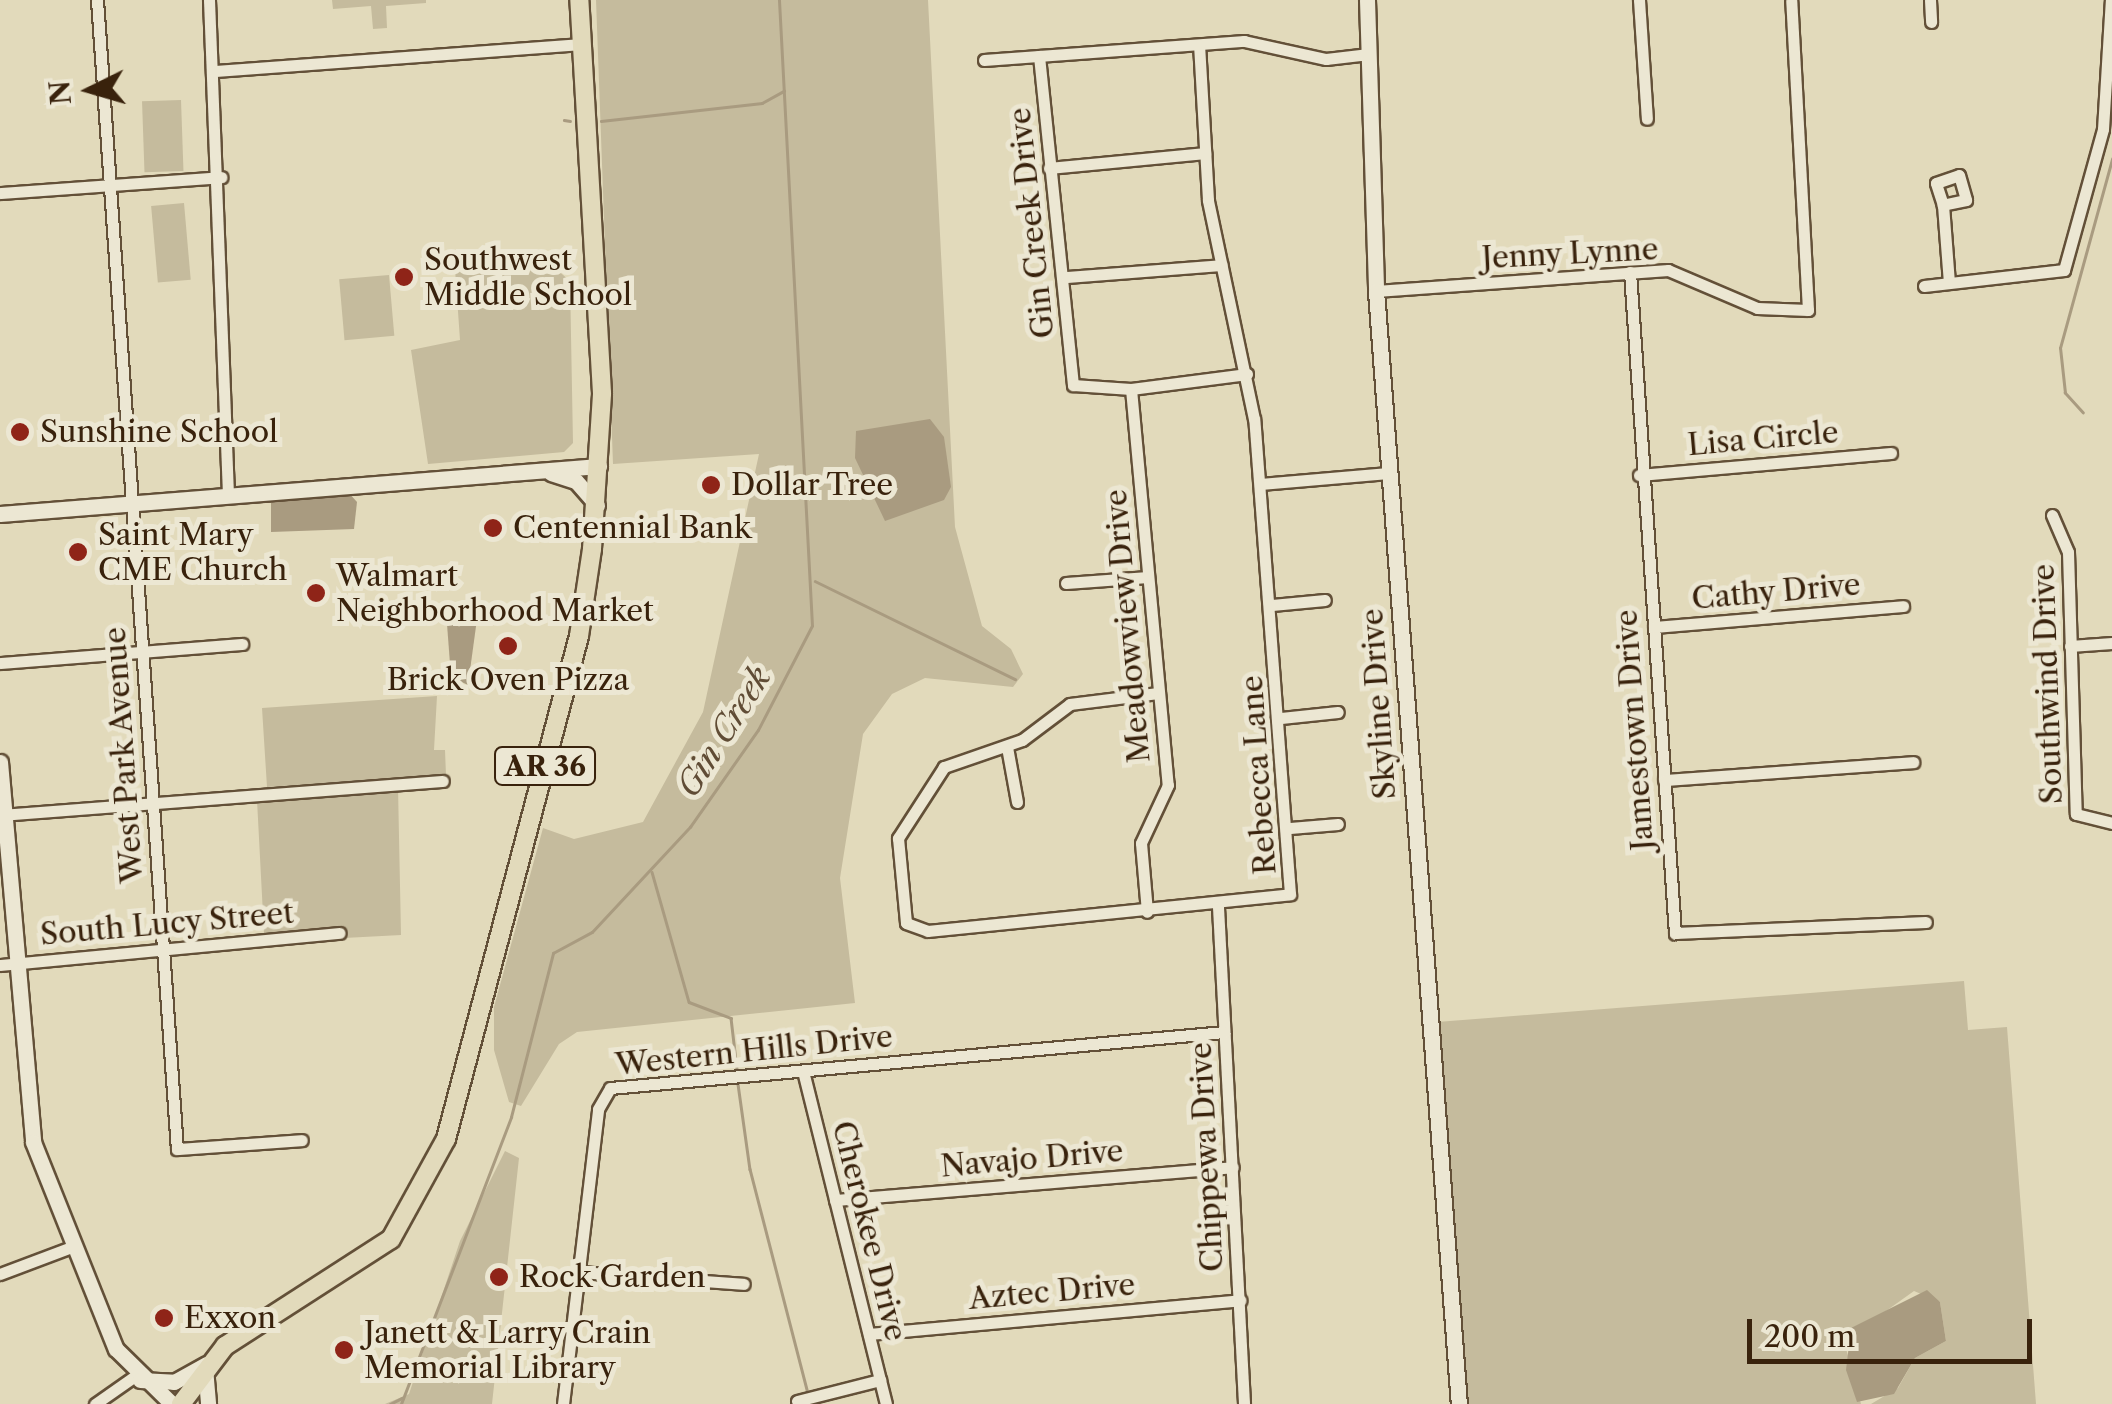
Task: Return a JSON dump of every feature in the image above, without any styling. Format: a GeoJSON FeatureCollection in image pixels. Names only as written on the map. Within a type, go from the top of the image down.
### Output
{"type":"FeatureCollection","features":[{"type":"Feature","properties":{"kind":"main road","name":"AR 36"},"geometry":{"type":"LineString","coordinates":[[180,1404],[206,1364],[376,1251],[428,1182],[579,636],[597,504],[599,466],[580,0]]}},
{"type":"Feature","properties":{"kind":"street","name":"West Park Avenue"},"geometry":{"type":"LineString","coordinates":[[97,0],[177,1149],[302,1140]]}},
{"type":"Feature","properties":{"kind":"street"},"geometry":{"type":"LineString","coordinates":[[209,0],[221,177],[228,493]]}},
{"type":"Feature","properties":{"kind":"street","name":"Skyline Drive"},"geometry":{"type":"LineString","coordinates":[[1367,0],[1376,292],[1460,1404]]}},
{"type":"Feature","properties":{"kind":"street"},"geometry":{"type":"LineString","coordinates":[[1639,0],[1646,119]]}},
{"type":"Feature","properties":{"kind":"street","name":"Jenny Lynne"},"geometry":{"type":"LineString","coordinates":[[1376,292],[1668,270],[1757,308],[1808,310],[1790,0]]}},
{"type":"Feature","properties":{"kind":"street"},"geometry":{"type":"LineString","coordinates":[[1930,0],[1932,22]]}},
{"type":"Feature","properties":{"kind":"street"},"geometry":{"type":"LineString","coordinates":[[1924,286],[2064,270],[2103,129],[2111,0]]}},
{"type":"Feature","properties":{"kind":"street"},"geometry":{"type":"LineString","coordinates":[[984,60],[1261,41],[1303,56],[1369,54]]}},
{"type":"Feature","properties":{"kind":"street"},"geometry":{"type":"LineString","coordinates":[[214,70],[582,44]]}},
{"type":"Feature","properties":{"kind":"street","name":"Rebecca Lane"},"geometry":{"type":"LineString","coordinates":[[1158,693],[1070,704],[1007,747],[957,758],[902,824],[906,923],[919,931],[1218,907],[1290,894],[1290,828],[1260,484],[1247,374],[1222,266],[1205,153],[1199,45]]}},
{"type":"Feature","properties":{"kind":"street","name":"Gin Creek Drive"},"geometry":{"type":"LineString","coordinates":[[1039,56],[1049,168],[1066,277],[1073,385],[1131,390]]}},
{"type":"Feature","properties":{"kind":"street"},"geometry":{"type":"LineString","coordinates":[[1049,168],[1205,153]]}},
{"type":"Feature","properties":{"kind":"street"},"geometry":{"type":"LineString","coordinates":[[0,192],[221,177]]}},
{"type":"Feature","properties":{"kind":"street"},"geometry":{"type":"LineString","coordinates":[[1943,205],[1950,284]]}},
{"type":"Feature","properties":{"kind":"street"},"geometry":{"type":"LineString","coordinates":[[1066,277],[1222,266]]}},
{"type":"Feature","properties":{"kind":"street","name":"Jamestown Drive"},"geometry":{"type":"LineString","coordinates":[[1630,272],[1639,475],[1654,627],[1675,933],[1926,922]]}},
{"type":"Feature","properties":{"kind":"street"},"geometry":{"type":"LineString","coordinates":[[1131,390],[1247,374]]}},
{"type":"Feature","properties":{"kind":"street","name":"Meadowview Drive"},"geometry":{"type":"LineString","coordinates":[[1131,390],[1168,785],[1141,843],[1147,912]]}},
{"type":"Feature","properties":{"kind":"street","name":"Lisa Circle"},"geometry":{"type":"LineString","coordinates":[[1639,475],[1892,453]]}},
{"type":"Feature","properties":{"kind":"street"},"geometry":{"type":"LineString","coordinates":[[0,514],[599,466]]}},
{"type":"Feature","properties":{"kind":"street"},"geometry":{"type":"LineString","coordinates":[[537,470],[576,481],[597,504]]}},
{"type":"Feature","properties":{"kind":"street"},"geometry":{"type":"LineString","coordinates":[[1260,484],[1389,474]]}},
{"type":"Feature","properties":{"kind":"street","name":"Southwind Drive"},"geometry":{"type":"LineString","coordinates":[[2052,515],[2068,552],[2076,814],[2112,823]]}},
{"type":"Feature","properties":{"kind":"street"},"geometry":{"type":"LineString","coordinates":[[1066,583],[1148,578]]}},
{"type":"Feature","properties":{"kind":"street"},"geometry":{"type":"LineString","coordinates":[[1272,605],[1325,600]]}},
{"type":"Feature","properties":{"kind":"street","name":"Cathy Drive"},"geometry":{"type":"LineString","coordinates":[[1654,627],[1902,606]]}},
{"type":"Feature","properties":{"kind":"street"},"geometry":{"type":"LineString","coordinates":[[0,662],[242,644]]}},
{"type":"Feature","properties":{"kind":"street"},"geometry":{"type":"LineString","coordinates":[[2070,646],[2112,644]]}},
{"type":"Feature","properties":{"kind":"street"},"geometry":{"type":"LineString","coordinates":[[1281,718],[1338,712]]}},
{"type":"Feature","properties":{"kind":"street"},"geometry":{"type":"LineString","coordinates":[[1007,747],[1016,802]]}},
{"type":"Feature","properties":{"kind":"street"},"geometry":{"type":"LineString","coordinates":[[0,762],[7,964],[33,1142],[72,1247],[150,1404]]}},
{"type":"Feature","properties":{"kind":"street"},"geometry":{"type":"LineString","coordinates":[[1664,780],[1913,762]]}},
{"type":"Feature","properties":{"kind":"street"},"geometry":{"type":"LineString","coordinates":[[2,815],[443,780]]}},
{"type":"Feature","properties":{"kind":"street"},"geometry":{"type":"LineString","coordinates":[[1290,828],[1338,824]]}},
{"type":"Feature","properties":{"kind":"street","name":"Chippewa Drive"},"geometry":{"type":"LineString","coordinates":[[1218,907],[1244,1404]]}},
{"type":"Feature","properties":{"kind":"street","name":"South Lucy Street"},"geometry":{"type":"LineString","coordinates":[[7,964],[339,933]]}},
{"type":"Feature","properties":{"kind":"street","name":"Western Hills Drive"},"geometry":{"type":"LineString","coordinates":[[563,1404],[603,1092],[1224,1032]]}},
{"type":"Feature","properties":{"kind":"street","name":"Cherokee Drive"},"geometry":{"type":"LineString","coordinates":[[803,1071],[886,1404]]}},
{"type":"Feature","properties":{"kind":"street","name":"Navajo Drive"},"geometry":{"type":"LineString","coordinates":[[835,1200],[1233,1168]]}},
{"type":"Feature","properties":{"kind":"street"},"geometry":{"type":"LineString","coordinates":[[0,1274],[72,1247]]}},
{"type":"Feature","properties":{"kind":"street"},"geometry":{"type":"LineString","coordinates":[[578,1272],[744,1284]]}},
{"type":"Feature","properties":{"kind":"street","name":"Aztec Drive"},"geometry":{"type":"LineString","coordinates":[[869,1334],[1240,1300]]}},
{"type":"Feature","properties":{"kind":"street"},"geometry":{"type":"LineString","coordinates":[[95,1404],[137,1378],[174,1382],[206,1364],[208,1404]]}},
{"type":"Feature","properties":{"kind":"street"},"geometry":{"type":"LineString","coordinates":[[137,1378],[172,1404]]}},
{"type":"Feature","properties":{"kind":"street"},"geometry":{"type":"LineString","coordinates":[[797,1401],[880,1380]]}},
{"type":"Feature","properties":{"kind":"shaded area"},"geometry":{"type":"Polygon","coordinates":[[[332,0],[426,3],[386,6],[387,28],[373,29],[371,6],[333,9],[332,0]]]}},
{"type":"Feature","properties":{"kind":"shaded area"},"geometry":{"type":"Polygon","coordinates":[[[596,0],[928,0],[955,527],[982,626],[1011,649],[1023,674],[1013,687],[925,678],[892,694],[863,734],[840,878],[855,1003],[577,1032],[559,1044],[521,1106],[509,1102],[494,1050],[494,1007],[543,828],[574,839],[643,822],[703,712],[759,454],[613,464],[596,0]]]}},
{"type":"Feature","properties":{"kind":"shaded area"},"geometry":{"type":"Polygon","coordinates":[[[181,100],[183,171],[145,172],[142,101],[181,100]]]}},
{"type":"Feature","properties":{"kind":"shaded area"},"geometry":{"type":"Polygon","coordinates":[[[184,203],[191,280],[158,283],[151,206],[184,203]]]}},
{"type":"Feature","properties":{"kind":"shaded area"},"geometry":{"type":"Polygon","coordinates":[[[547,261],[570,281],[573,443],[564,452],[428,464],[411,350],[460,340],[455,269],[547,261]]]}},
{"type":"Feature","properties":{"kind":"shaded area"},"geometry":{"type":"Polygon","coordinates":[[[389,275],[394,336],[345,340],[339,279],[389,275]]]}},
{"type":"Feature","properties":{"kind":"shaded area"},"geometry":{"type":"Polygon","coordinates":[[[930,419],[944,437],[951,487],[944,500],[885,521],[855,458],[856,431],[930,419]]]}},
{"type":"Feature","properties":{"kind":"shaded area"},"geometry":{"type":"Polygon","coordinates":[[[348,492],[357,502],[354,529],[271,532],[271,503],[282,496],[348,492]]]}},
{"type":"Feature","properties":{"kind":"shaded area"},"geometry":{"type":"Polygon","coordinates":[[[457,612],[477,619],[468,685],[451,677],[447,624],[457,612]]]}},
{"type":"Feature","properties":{"kind":"shaded area"},"geometry":{"type":"Polygon","coordinates":[[[437,696],[434,750],[445,750],[446,775],[267,787],[262,708],[437,696]]]}},
{"type":"Feature","properties":{"kind":"shaded area"},"geometry":{"type":"Polygon","coordinates":[[[398,787],[401,935],[344,938],[339,926],[264,934],[257,800],[398,787]]]}},
{"type":"Feature","properties":{"kind":"shaded area"},"geometry":{"type":"Polygon","coordinates":[[[1964,981],[1968,1030],[2007,1027],[2036,1404],[1871,1404],[1898,1388],[1915,1358],[1946,1341],[1940,1302],[1914,1291],[1844,1341],[1861,1404],[1466,1404],[1437,1022],[1964,981]]]}},
{"type":"Feature","properties":{"kind":"shaded area"},"geometry":{"type":"Polygon","coordinates":[[[505,1151],[519,1158],[492,1404],[385,1404],[409,1394],[460,1241],[505,1151]]]}},
{"type":"Feature","properties":{"kind":"shaded area"},"geometry":{"type":"Polygon","coordinates":[[[1927,1290],[1940,1302],[1946,1341],[1915,1358],[1894,1394],[1857,1402],[1846,1370],[1851,1328],[1927,1290]]]}},
{"type":"Feature","properties":{"kind":"waterway","name":"Gin Creek"},"geometry":{"type":"LineString","coordinates":[[401,1404],[511,1117],[553,953],[592,932],[690,827],[758,730],[812,626],[779,0]]}},
{"type":"Feature","properties":{"kind":"waterway"},"geometry":{"type":"LineString","coordinates":[[601,121],[762,103],[784,91]]}},
{"type":"Feature","properties":{"kind":"waterway"},"geometry":{"type":"LineString","coordinates":[[564,120],[570,121]]}},
{"type":"Feature","properties":{"kind":"waterway"},"geometry":{"type":"LineString","coordinates":[[2083,413],[2065,393],[2060,348],[2112,159]]}},
{"type":"Feature","properties":{"kind":"waterway"},"geometry":{"type":"LineString","coordinates":[[815,581],[1015,679]]}},
{"type":"Feature","properties":{"kind":"waterway"},"geometry":{"type":"LineString","coordinates":[[652,872],[689,1002],[731,1018],[737,1069]]}},
{"type":"Feature","properties":{"kind":"waterway"},"geometry":{"type":"LineString","coordinates":[[738,1084],[750,1169],[807,1390]]}},
{"type":"Feature","properties":{"kind":"waterway"},"geometry":{"type":"LineString","coordinates":[[390,1404],[402,1398]]}},
{"type":"Feature","properties":{"kind":"place","name":"Southwest Middle School"},"geometry":{"type":"Point","coordinates":[404,277]}},
{"type":"Feature","properties":{"kind":"place","name":"Sunshine School"},"geometry":{"type":"Point","coordinates":[20,432]}},
{"type":"Feature","properties":{"kind":"place","name":"Dollar Tree"},"geometry":{"type":"Point","coordinates":[711,485]}},
{"type":"Feature","properties":{"kind":"place","name":"Centennial Bank"},"geometry":{"type":"Point","coordinates":[493,528]}},
{"type":"Feature","properties":{"kind":"place","name":"Saint Mary CME Church"},"geometry":{"type":"Point","coordinates":[78,552]}},
{"type":"Feature","properties":{"kind":"place","name":"Walmart Neighborhood Market"},"geometry":{"type":"Point","coordinates":[316,593]}},
{"type":"Feature","properties":{"kind":"place","name":"Brick Oven Pizza"},"geometry":{"type":"Point","coordinates":[508,646]}},
{"type":"Feature","properties":{"kind":"place","name":"Rock Garden"},"geometry":{"type":"Point","coordinates":[499,1277]}},
{"type":"Feature","properties":{"kind":"place","name":"Exxon"},"geometry":{"type":"Point","coordinates":[164,1318]}},
{"type":"Feature","properties":{"kind":"place","name":"Janett & Larry Crain Memorial Library"},"geometry":{"type":"Point","coordinates":[344,1350]}}]}
